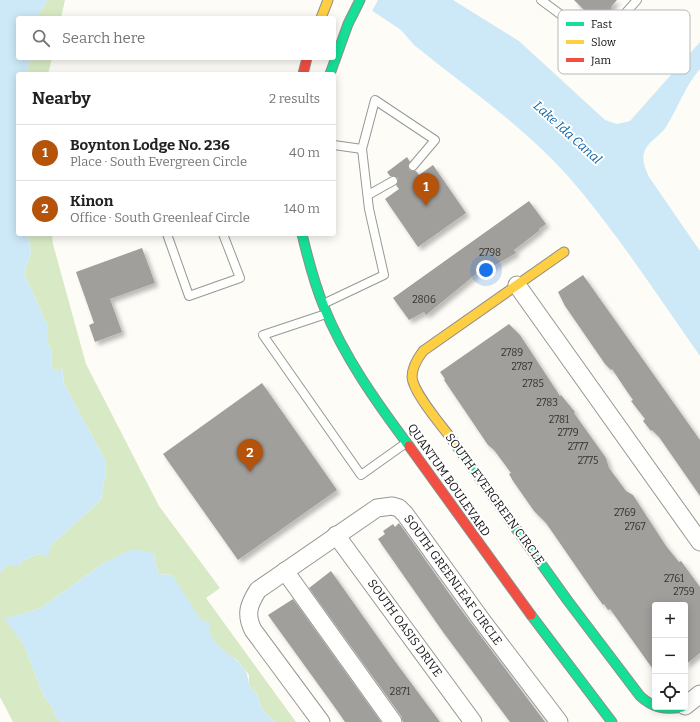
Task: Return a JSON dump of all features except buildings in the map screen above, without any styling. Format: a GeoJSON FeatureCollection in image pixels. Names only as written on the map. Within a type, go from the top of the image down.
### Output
{"type":"FeatureCollection","features":[{"type":"Feature","properties":{"kind":"street"},"geometry":{"type":"LineString","coordinates":[[336,57],[348,24],[360,0]]}},
{"type":"Feature","properties":{"kind":"street"},"geometry":{"type":"LineString","coordinates":[[322,16],[326,4]]}},
{"type":"Feature","properties":{"kind":"street"},"geometry":{"type":"LineString","coordinates":[[304,72],[306,60]]}},
{"type":"Feature","properties":{"kind":"street"},"geometry":{"type":"LineString","coordinates":[[331,72],[335,60]]}},
{"type":"Feature","properties":{"kind":"street","name":"QUANTUM BOULEVARD"},"geometry":{"type":"LineString","coordinates":[[302,236],[309,266],[322,304],[350,362],[513,592],[612,722]]}},
{"type":"Feature","properties":{"kind":"street","name":"SOUTH EVERGREEN CIRCLE"},"geometry":{"type":"LineString","coordinates":[[564,252],[423,351],[412,369],[412,379],[426,402],[568,601],[640,696],[652,706]]}},
{"type":"Feature","properties":{"kind":"street"},"geometry":{"type":"LineString","coordinates":[[517,285],[700,542]]}},
{"type":"Feature","properties":{"kind":"street","name":"SOUTH GREENLEAF CIRCLE"},"geometry":{"type":"LineString","coordinates":[[321,722],[253,630],[248,620],[248,610],[251,600],[258,590],[336,535],[377,508],[384,506],[399,508],[405,514],[483,622],[559,722]]}},
{"type":"Feature","properties":{"kind":"street","name":"SOUTH OASIS DRIVE"},"geometry":{"type":"LineString","coordinates":[[336,535],[473,722]]}},
{"type":"Feature","properties":{"kind":"street"},"geometry":{"type":"LineString","coordinates":[[285,571],[393,722]]}},
{"type":"Feature","properties":{"kind":"street"},"geometry":{"type":"LineString","coordinates":[[688,704],[700,694]]}},
{"type":"Feature","properties":{"kind":"lane"},"geometry":{"type":"LineString","coordinates":[[628,10],[637,0]]}},
{"type":"Feature","properties":{"kind":"lane"},"geometry":{"type":"LineString","coordinates":[[545,1],[558,11]]}},
{"type":"Feature","properties":{"kind":"lane"},"geometry":{"type":"LineString","coordinates":[[322,304],[384,275],[368,195],[362,149],[375,100],[434,140],[412,166]]}},
{"type":"Feature","properties":{"kind":"lane"},"geometry":{"type":"LineString","coordinates":[[336,145],[362,149]]}},
{"type":"Feature","properties":{"kind":"lane"},"geometry":{"type":"LineString","coordinates":[[368,195],[393,181]]}},
{"type":"Feature","properties":{"kind":"lane"},"geometry":{"type":"LineString","coordinates":[[169,236],[189,296],[240,278],[224,236]]}},
{"type":"Feature","properties":{"kind":"lane"},"geometry":{"type":"LineString","coordinates":[[326,314],[262,335],[361,475],[407,442]]}},
{"type":"Feature","properties":{"kind":"green space"},"geometry":{"type":"Polygon","coordinates":[[[47,0],[65,0],[61,16],[38,16],[47,0]]]}},
{"type":"Feature","properties":{"kind":"green space"},"geometry":{"type":"Polygon","coordinates":[[[30,60],[52,60],[48,72],[27,72],[30,60]]]}},
{"type":"Feature","properties":{"kind":"green space"},"geometry":{"type":"Polygon","coordinates":[[[28,236],[52,236],[53,244],[86,364],[159,506],[220,588],[206,598],[296,722],[275,722],[262,709],[257,694],[249,685],[249,675],[237,660],[228,655],[213,641],[172,575],[159,574],[155,563],[154,553],[102,564],[41,608],[5,619],[24,645],[44,697],[53,708],[55,716],[62,722],[13,722],[0,697],[0,573],[6,566],[20,566],[23,560],[43,554],[101,500],[106,471],[105,460],[64,384],[62,368],[55,372],[51,365],[52,352],[48,343],[48,327],[24,273],[31,253],[28,236]]]}},
{"type":"Feature","properties":{"kind":"water"},"geometry":{"type":"Polygon","coordinates":[[[0,0],[47,0],[38,16],[16,16],[16,60],[30,60],[27,72],[16,72],[16,236],[28,236],[31,253],[24,273],[48,327],[48,343],[52,352],[51,365],[55,372],[62,368],[64,384],[105,460],[106,471],[101,500],[49,547],[50,555],[45,557],[43,554],[36,555],[23,560],[20,566],[6,566],[0,573],[0,0]]]}},
{"type":"Feature","properties":{"kind":"water","name":"Lake Ida Canal"},"geometry":{"type":"Polygon","coordinates":[[[356,0],[453,0],[519,41],[605,120],[617,124],[630,121],[672,74],[690,74],[690,53],[700,42],[700,69],[690,83],[666,127],[645,150],[643,161],[649,177],[700,251],[700,356],[636,264],[585,196],[567,175],[513,123],[414,45],[401,30],[356,0]]]}},
{"type":"Feature","properties":{"kind":"water"},"geometry":{"type":"Polygon","coordinates":[[[132,549],[154,553],[155,563],[159,574],[172,575],[201,620],[209,622],[210,633],[214,642],[242,666],[247,674],[249,685],[257,694],[262,709],[275,722],[62,722],[55,716],[53,708],[44,697],[24,645],[4,619],[41,608],[102,564],[132,549]]]}},
{"type":"Feature","properties":{"kind":"pier"},"geometry":{"type":"Polygon","coordinates":[[[354,0],[378,0],[371,13],[354,0]]]}},
{"type":"Feature","properties":{"kind":"traffic: fast"},"geometry":{"type":"LineString","coordinates":[[336,57],[348,24],[360,0]]}},
{"type":"Feature","properties":{"kind":"traffic: fast"},"geometry":{"type":"LineString","coordinates":[[331,72],[335,60]]}},
{"type":"Feature","properties":{"kind":"traffic: fast"},"geometry":{"type":"LineString","coordinates":[[302,236],[317,289],[341,344],[373,396],[409,446]]}},
{"type":"Feature","properties":{"kind":"traffic: fast"},"geometry":{"type":"LineString","coordinates":[[453,441],[568,601],[640,696],[652,704]]}},
{"type":"Feature","properties":{"kind":"traffic: fast"},"geometry":{"type":"LineString","coordinates":[[531,615],[612,722]]}},
{"type":"Feature","properties":{"kind":"traffic: slow"},"geometry":{"type":"LineString","coordinates":[[322,16],[328,0]]}},
{"type":"Feature","properties":{"kind":"traffic: slow"},"geometry":{"type":"LineString","coordinates":[[453,441],[417,392],[412,377],[417,360],[423,351],[564,252]]}},
{"type":"Feature","properties":{"kind":"traffic: jam"},"geometry":{"type":"LineString","coordinates":[[304,72],[306,60]]}},
{"type":"Feature","properties":{"kind":"traffic: jam"},"geometry":{"type":"LineString","coordinates":[[409,446],[531,615]]}},
{"type":"Feature","properties":{"kind":"place","name":"Boynton Lodge No. 236"},"geometry":{"type":"Point","coordinates":[426,206]}},
{"type":"Feature","properties":{"kind":"place","name":"Kinon"},"geometry":{"type":"Point","coordinates":[250,472]}}]}
